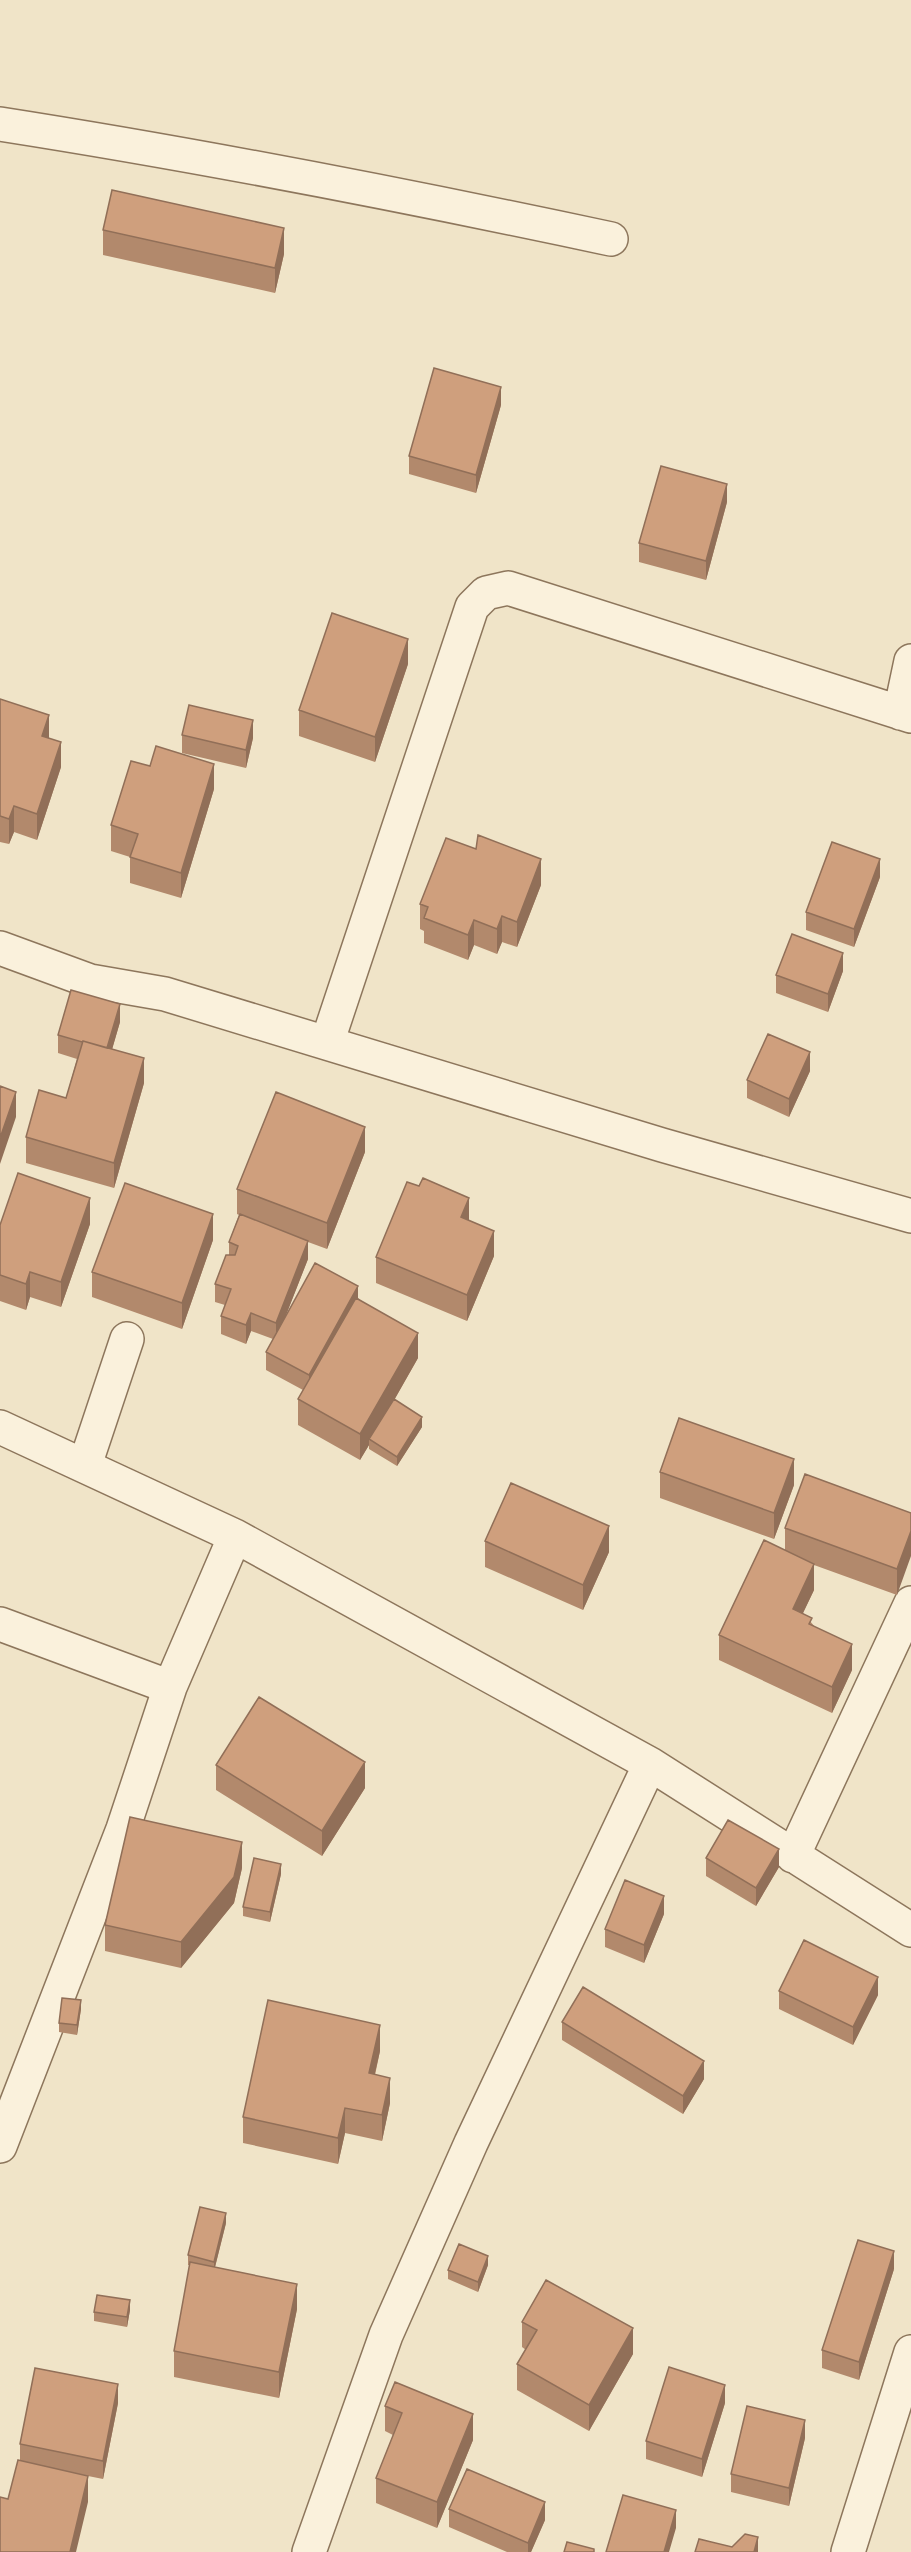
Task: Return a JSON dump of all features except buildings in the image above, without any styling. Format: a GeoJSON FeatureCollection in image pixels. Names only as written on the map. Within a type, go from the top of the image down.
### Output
{"type":"FeatureCollection","features":[{"type":"Feature","properties":{"kind":"street"},"geometry":{"type":"LineString","coordinates":[[0,124],[124,143],[438,202],[611,239]]}},
{"type":"Feature","properties":{"kind":"street"},"geometry":{"type":"LineString","coordinates":[[327,1043],[472,607],[486,593],[508,588],[906,715],[911,661]]}},
{"type":"Feature","properties":{"kind":"street"},"geometry":{"type":"LineString","coordinates":[[0,948],[90,981],[165,994],[662,1145],[911,1216]]}},
{"type":"Feature","properties":{"kind":"street"},"geometry":{"type":"LineString","coordinates":[[85,1465],[127,1339]]}},
{"type":"Feature","properties":{"kind":"street"},"geometry":{"type":"LineString","coordinates":[[0,1426],[235,1536],[650,1764],[911,1930]]}},
{"type":"Feature","properties":{"kind":"street"},"geometry":{"type":"LineString","coordinates":[[0,2146],[123,1829],[170,1687],[235,1536]]}},
{"type":"Feature","properties":{"kind":"street"},"geometry":{"type":"LineString","coordinates":[[793,1856],[911,1603]]}},
{"type":"Feature","properties":{"kind":"street"},"geometry":{"type":"LineString","coordinates":[[0,1624],[170,1687]]}},
{"type":"Feature","properties":{"kind":"street"},"geometry":{"type":"LineString","coordinates":[[309,2552],[386,2335],[471,2143],[650,1764]]}},
{"type":"Feature","properties":{"kind":"street"},"geometry":{"type":"LineString","coordinates":[[848,2552],[911,2352]]}}]}
